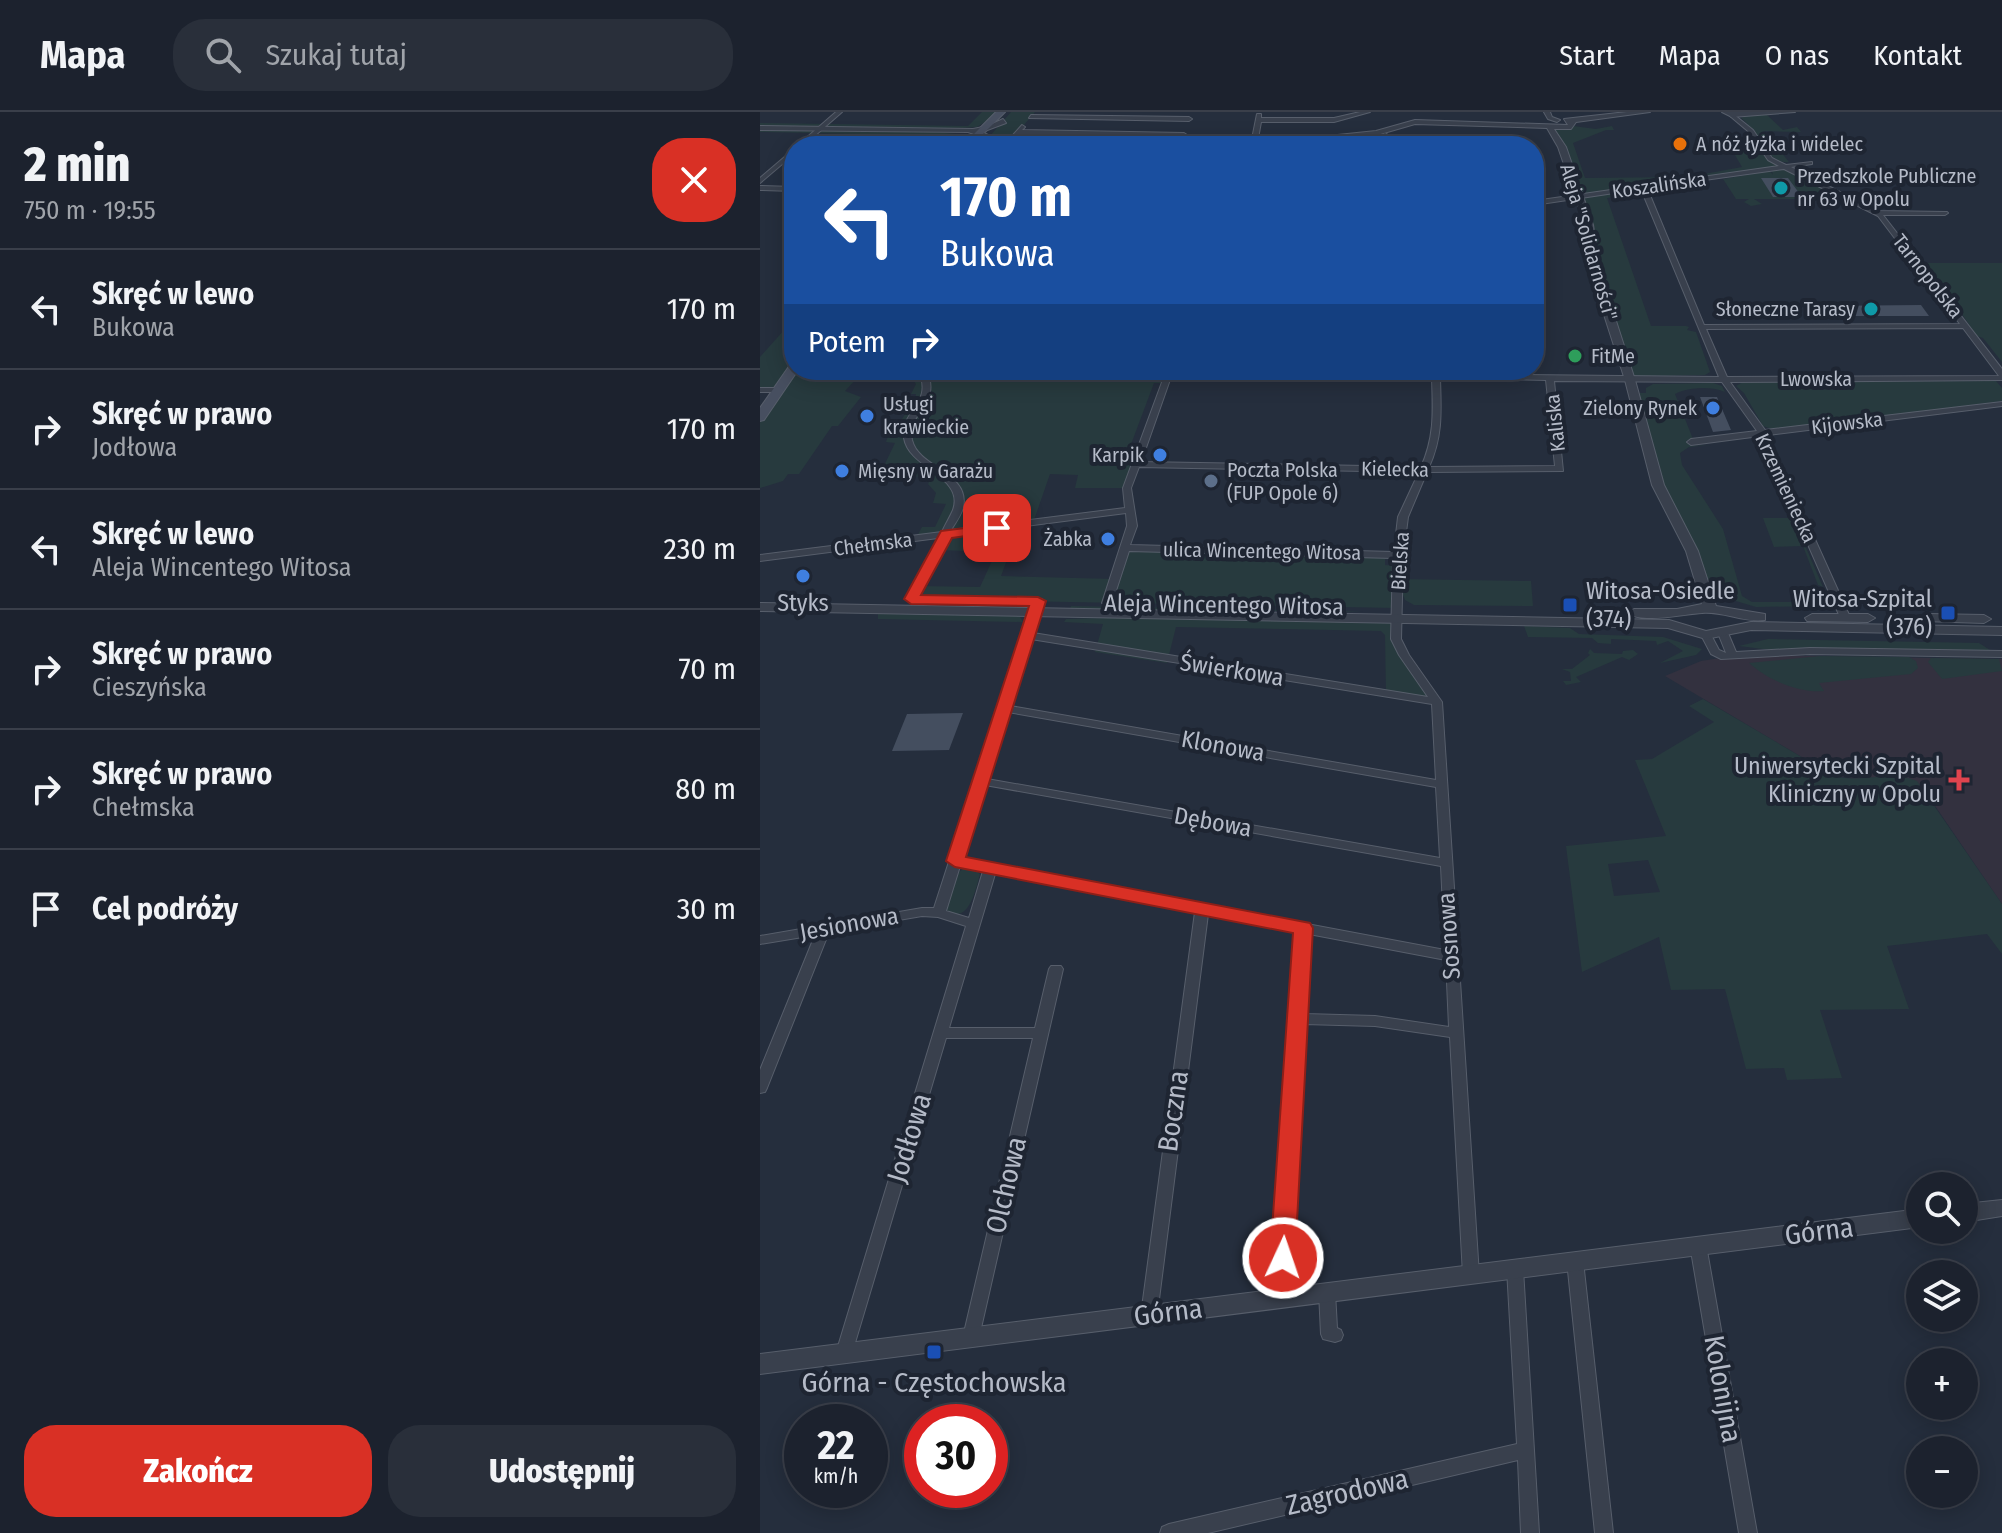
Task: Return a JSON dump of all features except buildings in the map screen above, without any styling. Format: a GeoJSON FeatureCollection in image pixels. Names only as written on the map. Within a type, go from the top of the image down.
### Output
{"type":"FeatureCollection","features":[{"type":"Feature","properties":{"kind":"main road"},"geometry":{"type":"LineString","coordinates":[[975,136],[990,122],[1011,112]]}},
{"type":"Feature","properties":{"kind":"main road"},"geometry":{"type":"LineString","coordinates":[[988,136],[1002,116]]}},
{"type":"Feature","properties":{"kind":"main road"},"geometry":{"type":"LineString","coordinates":[[760,417],[785,380]]}},
{"type":"Feature","properties":{"kind":"street"},"geometry":{"type":"LineString","coordinates":[[811,136],[839,112]]}},
{"type":"Feature","properties":{"kind":"street"},"geometry":{"type":"LineString","coordinates":[[1258,136],[1259,116],[1334,120],[1367,112]]}},
{"type":"Feature","properties":{"kind":"street"},"geometry":{"type":"LineString","coordinates":[[1376,136],[1385,135],[1417,119],[1550,122],[1571,127],[1570,122],[1599,116],[1646,112]]}},
{"type":"Feature","properties":{"kind":"street"},"geometry":{"type":"LineString","coordinates":[[1729,114],[1791,112]]}},
{"type":"Feature","properties":{"kind":"street"},"geometry":{"type":"LineString","coordinates":[[1015,136],[1033,114],[1190,116],[1184,135],[1018,132]]}},
{"type":"Feature","properties":{"kind":"street","name":"Tarnopolska"},"geometry":{"type":"LineString","coordinates":[[1729,114],[1751,131],[1765,154],[1878,213],[2002,376]]}},
{"type":"Feature","properties":{"kind":"street"},"geometry":{"type":"LineString","coordinates":[[760,128],[952,131],[975,136],[1002,116]]}},
{"type":"Feature","properties":{"kind":"street"},"geometry":{"type":"LineString","coordinates":[[1347,136],[1377,133],[1431,117],[1457,122]]}},
{"type":"Feature","properties":{"kind":"street"},"geometry":{"type":"LineString","coordinates":[[1431,117],[1457,122]]}},
{"type":"Feature","properties":{"kind":"street"},"geometry":{"type":"LineString","coordinates":[[952,131],[990,122]]}},
{"type":"Feature","properties":{"kind":"street","name":"Aleja \"Solidarności\""},"geometry":{"type":"LineString","coordinates":[[1550,122],[1589,225],[1594,268],[1630,380],[1658,485],[1686,537],[1710,608]]}},
{"type":"Feature","properties":{"kind":"street"},"geometry":{"type":"LineString","coordinates":[[760,181],[783,161]]}},
{"type":"Feature","properties":{"kind":"street","name":"Koszalińska"},"geometry":{"type":"LineString","coordinates":[[1544,202],[1810,163]]}},
{"type":"Feature","properties":{"kind":"street","name":"Krzemieniecka"},"geometry":{"type":"LineString","coordinates":[[1643,187],[1724,380],[1763,434],[1845,617]]}},
{"type":"Feature","properties":{"kind":"street"},"geometry":{"type":"LineString","coordinates":[[760,188],[784,189]]}},
{"type":"Feature","properties":{"kind":"street"},"geometry":{"type":"LineString","coordinates":[[1878,213],[1945,213]]}},
{"type":"Feature","properties":{"kind":"street"},"geometry":{"type":"LineString","coordinates":[[1703,327],[1966,326]]}},
{"type":"Feature","properties":{"kind":"street","name":"Lwowska"},"geometry":{"type":"LineString","coordinates":[[1630,380],[2002,376]]}},
{"type":"Feature","properties":{"kind":"street"},"geometry":{"type":"LineString","coordinates":[[1544,377],[1630,380]]}},
{"type":"Feature","properties":{"kind":"street","name":"Kaliska"},"geometry":{"type":"LineString","coordinates":[[1550,377],[1560,469]]}},
{"type":"Feature","properties":{"kind":"street"},"geometry":{"type":"LineString","coordinates":[[911,599],[959,507],[957,490],[948,477],[918,456],[908,439],[911,424],[928,390],[925,380]]}},
{"type":"Feature","properties":{"kind":"street"},"geometry":{"type":"LineString","coordinates":[[1107,603],[1132,526],[1127,488],[1166,380]]}},
{"type":"Feature","properties":{"kind":"street","name":"Bielska"},"geometry":{"type":"LineString","coordinates":[[1397,614],[1398,555],[1403,517],[1433,449],[1437,427],[1436,380]]}},
{"type":"Feature","properties":{"kind":"street"},"geometry":{"type":"LineString","coordinates":[[760,390],[778,390]]}},
{"type":"Feature","properties":{"kind":"street","name":"Kijowska"},"geometry":{"type":"LineString","coordinates":[[1691,442],[2002,404]]}},
{"type":"Feature","properties":{"kind":"street","name":"Kielecka"},"geometry":{"type":"LineString","coordinates":[[1135,464],[1560,469]]}},
{"type":"Feature","properties":{"kind":"street","name":"Chełmska"},"geometry":{"type":"LineString","coordinates":[[760,558],[1129,510]]}},
{"type":"Feature","properties":{"kind":"street","name":"ulica Wincentego Witosa"},"geometry":{"type":"LineString","coordinates":[[1125,548],[1398,555]]}},
{"type":"Feature","properties":{"kind":"street"},"geometry":{"type":"LineString","coordinates":[[1686,628],[1682,617],[1688,611],[1697,569]]}},
{"type":"Feature","properties":{"kind":"street","name":"Aleja Wincentego Witosa"},"geometry":{"type":"LineString","coordinates":[[760,596],[816,602],[1397,614],[1688,611],[1710,608]]}},
{"type":"Feature","properties":{"kind":"street","name":"Aleja Wincentego Witosa"},"geometry":{"type":"LineString","coordinates":[[760,607],[911,599],[1037,607],[1107,603],[1669,624],[1706,635]]}},
{"type":"Feature","properties":{"kind":"street"},"geometry":{"type":"LineString","coordinates":[[973,924],[939,913],[1037,607]]}},
{"type":"Feature","properties":{"kind":"street"},"geometry":{"type":"LineString","coordinates":[[1710,608],[1726,613],[1775,618],[2002,620]]}},
{"type":"Feature","properties":{"kind":"street"},"geometry":{"type":"LineString","coordinates":[[1726,613],[1732,617],[1728,631],[1733,656]]}},
{"type":"Feature","properties":{"kind":"street"},"geometry":{"type":"LineString","coordinates":[[1397,614],[1396,639],[1437,702]]}},
{"type":"Feature","properties":{"kind":"street"},"geometry":{"type":"LineString","coordinates":[[2002,631],[1751,626],[1706,635],[1717,654],[1733,656],[1810,651],[2002,654]]}},
{"type":"Feature","properties":{"kind":"street","name":"Świerkowa"},"geometry":{"type":"LineString","coordinates":[[1028,635],[1437,702]]}},
{"type":"Feature","properties":{"kind":"street","name":"Sosnowa"},"geometry":{"type":"LineString","coordinates":[[1437,702],[1471,1275]]}},
{"type":"Feature","properties":{"kind":"street","name":"Klonowa"},"geometry":{"type":"LineString","coordinates":[[1004,708],[1441,784]]}},
{"type":"Feature","properties":{"kind":"street","name":"Dębowa"},"geometry":{"type":"LineString","coordinates":[[981,781],[1445,863]]}},
{"type":"Feature","properties":{"kind":"street"},"geometry":{"type":"LineString","coordinates":[[955,861],[1450,956]]}},
{"type":"Feature","properties":{"kind":"street","name":"Jodłowa"},"geometry":{"type":"LineString","coordinates":[[844,1353],[990,869]]}},
{"type":"Feature","properties":{"kind":"street","name":"Boczna"},"geometry":{"type":"LineString","coordinates":[[1149,1315],[1202,909]]}},
{"type":"Feature","properties":{"kind":"street","name":"Jesionowa"},"geometry":{"type":"LineString","coordinates":[[760,940],[907,914],[939,913]]}},
{"type":"Feature","properties":{"kind":"street"},"geometry":{"type":"LineString","coordinates":[[1284,1297],[1281,1288],[1303,928]]}},
{"type":"Feature","properties":{"kind":"street"},"geometry":{"type":"LineString","coordinates":[[760,1088],[824,929]]}},
{"type":"Feature","properties":{"kind":"street","name":"Olchowa"},"geometry":{"type":"LineString","coordinates":[[971,1337],[1056,969]]}},
{"type":"Feature","properties":{"kind":"street"},"geometry":{"type":"LineString","coordinates":[[1296,1019],[1375,1021],[1455,1033]]}},
{"type":"Feature","properties":{"kind":"street"},"geometry":{"type":"LineString","coordinates":[[941,1033],[1041,1033]]}},
{"type":"Feature","properties":{"kind":"street"},"geometry":{"type":"LineString","coordinates":[[1978,1211],[2002,1208]]}},
{"type":"Feature","properties":{"kind":"street","name":"Górna"},"geometry":{"type":"LineString","coordinates":[[760,1364],[1906,1220]]}},
{"type":"Feature","properties":{"kind":"street","name":"Kolonijna"},"geometry":{"type":"LineString","coordinates":[[1698,1245],[1748,1533]]}},
{"type":"Feature","properties":{"kind":"street"},"geometry":{"type":"LineString","coordinates":[[1575,1261],[1604,1533]]}},
{"type":"Feature","properties":{"kind":"street"},"geometry":{"type":"LineString","coordinates":[[1515,1269],[1530,1533]]}},
{"type":"Feature","properties":{"kind":"street"},"geometry":{"type":"LineString","coordinates":[[1327,1292],[1329,1334],[1335,1335]]}},
{"type":"Feature","properties":{"kind":"street","name":"Zagrodowa"},"geometry":{"type":"LineString","coordinates":[[1169,1533],[1526,1450]]}},
{"type":"Feature","properties":{"kind":"shaded area","name":"Uniwersytecki Szpital Kliniczny w Opolu"},"geometry":{"type":"Polygon","coordinates":[[[1739,655],[2002,659],[2002,904],[1927,794],[1891,776],[1856,779],[1832,775],[1665,676],[1701,661],[1739,655]]]}},
{"type":"Feature","properties":{"kind":"green space"},"geometry":{"type":"Polygon","coordinates":[[[982,112],[1001,112],[977,127],[924,131],[967,136],[760,132],[760,123],[968,126],[982,112]]]}},
{"type":"Feature","properties":{"kind":"green space"},"geometry":{"type":"Polygon","coordinates":[[[1011,112],[1035,112],[1015,136],[990,136],[1011,112]]]}},
{"type":"Feature","properties":{"kind":"green space"},"geometry":{"type":"Polygon","coordinates":[[[1767,115],[1783,130],[1797,127],[1801,132],[1764,131],[1789,162],[1768,153],[1741,118],[1767,115]]]}},
{"type":"Feature","properties":{"kind":"green space"},"geometry":{"type":"Polygon","coordinates":[[[1573,126],[1596,129],[1612,126],[1614,130],[1606,130],[1573,143],[1585,178],[1688,177],[1742,167],[1725,138],[1755,138],[1770,158],[1845,196],[1840,199],[1754,199],[1762,204],[1751,206],[1744,202],[1749,199],[1736,199],[1723,179],[1770,171],[1773,175],[1772,171],[1777,169],[1642,187],[1645,193],[1607,198],[1651,326],[1686,326],[1689,327],[1687,330],[1696,332],[1710,372],[1705,375],[1651,376],[1630,380],[1592,259],[1579,197],[1550,128],[1573,126]]]}},
{"type":"Feature","properties":{"kind":"green space"},"geometry":{"type":"Polygon","coordinates":[[[1926,263],[2002,263],[2002,362],[1983,338],[1977,336],[1942,285],[1923,270],[1929,270],[1926,263]]]}},
{"type":"Feature","properties":{"kind":"green space"},"geometry":{"type":"Polygon","coordinates":[[[784,330],[784,380],[855,380],[845,391],[861,397],[838,426],[832,426],[799,474],[788,474],[783,481],[760,488],[760,417],[777,390],[760,390],[760,357],[784,330]]]}},
{"type":"Feature","properties":{"kind":"green space"},"geometry":{"type":"Polygon","coordinates":[[[912,380],[1166,380],[1165,383],[1154,383],[1124,463],[1135,464],[1127,488],[1075,488],[1078,475],[1050,474],[1033,523],[1020,525],[1001,576],[1114,579],[1125,548],[1398,555],[1398,559],[1385,559],[1385,565],[1398,566],[1398,579],[1531,581],[1533,606],[1414,605],[1405,600],[1398,582],[1397,608],[911,599],[918,586],[980,587],[996,552],[938,550],[946,535],[916,538],[922,527],[935,527],[946,504],[933,503],[936,493],[928,484],[931,477],[890,476],[886,482],[872,476],[871,472],[881,472],[895,443],[886,442],[888,436],[883,430],[887,424],[899,424],[915,398],[916,394],[911,394],[916,384],[912,380]]]}},
{"type":"Feature","properties":{"kind":"green space"},"geometry":{"type":"Polygon","coordinates":[[[1996,381],[2002,388],[2002,401],[1775,430],[1763,426],[1744,393],[1736,386],[1743,382],[1996,381]]]}},
{"type":"Feature","properties":{"kind":"green space"},"geometry":{"type":"Polygon","coordinates":[[[1713,383],[1722,386],[1725,392],[1700,388],[1675,394],[1693,439],[1686,441],[1691,446],[1711,445],[1689,447],[1680,453],[1682,465],[1723,529],[1742,596],[1752,602],[1816,602],[1817,606],[1756,607],[1709,593],[1696,546],[1663,485],[1639,393],[1646,393],[1646,388],[1653,384],[1713,383]]]}},
{"type":"Feature","properties":{"kind":"green space"},"geometry":{"type":"Polygon","coordinates":[[[1763,518],[1793,518],[1823,587],[1818,585],[1803,546],[1774,547],[1763,518]]]}},
{"type":"Feature","properties":{"kind":"green space"},"geometry":{"type":"Polygon","coordinates":[[[1071,606],[1340,611],[1363,612],[1070,609],[1071,606]]]}},
{"type":"Feature","properties":{"kind":"green space"},"geometry":{"type":"Polygon","coordinates":[[[878,614],[1019,615],[1023,622],[878,619],[878,614]]]}},
{"type":"Feature","properties":{"kind":"green space"},"geometry":{"type":"Polygon","coordinates":[[[1107,614],[1397,619],[1397,639],[1437,702],[1386,694],[1385,635],[1381,631],[1176,627],[1167,663],[1095,652],[1103,624],[1064,622],[1066,619],[1105,618],[1107,614]]]}},
{"type":"Feature","properties":{"kind":"green space"},"geometry":{"type":"Polygon","coordinates":[[[1524,626],[1570,628],[1579,634],[1663,637],[1702,649],[1696,655],[1660,663],[1683,651],[1668,641],[1657,645],[1656,641],[1611,639],[1611,644],[1598,643],[1592,638],[1528,637],[1524,626]]]}},
{"type":"Feature","properties":{"kind":"green space"},"geometry":{"type":"Polygon","coordinates":[[[1768,639],[1979,643],[1990,650],[1771,650],[1739,646],[1768,639]]]}},
{"type":"Feature","properties":{"kind":"green space"},"geometry":{"type":"Polygon","coordinates":[[[1590,649],[1594,653],[1622,654],[1623,651],[1633,650],[1638,654],[1629,660],[1622,657],[1576,677],[1581,682],[1566,685],[1563,681],[1571,681],[1570,672],[1562,669],[1572,669],[1590,655],[1590,649]]]}},
{"type":"Feature","properties":{"kind":"green space"},"geometry":{"type":"Polygon","coordinates":[[[1820,656],[1909,657],[1916,661],[1918,668],[1911,674],[1819,683],[1824,691],[1814,691],[1784,684],[1749,663],[1820,656]]]}},
{"type":"Feature","properties":{"kind":"green space"},"geometry":{"type":"Polygon","coordinates":[[[1931,658],[1999,659],[2002,671],[1942,679],[1928,662],[1931,658]]]}},
{"type":"Feature","properties":{"kind":"green space"},"geometry":{"type":"Polygon","coordinates":[[[1703,699],[1832,775],[1843,778],[1896,776],[1917,781],[2002,904],[2002,954],[1987,934],[1887,946],[1909,1009],[1820,1010],[1842,1078],[1787,1080],[1784,1068],[1746,1069],[1725,989],[1671,990],[1659,937],[1582,972],[1566,846],[1666,836],[1635,760],[1652,759],[1714,722],[1689,706],[1703,699]],[[1648,860],[1608,864],[1614,896],[1660,892],[1648,860]]]}},
{"type":"Feature","properties":{"kind":"green space"},"geometry":{"type":"Polygon","coordinates":[[[963,869],[974,869],[980,874],[970,904],[960,914],[953,914],[945,910],[956,874],[963,869]]]}},
{"type":"Feature","properties":{"kind":"place","name":"A nóż łyżka i widelec"},"geometry":{"type":"Point","coordinates":[1680,144]}},
{"type":"Feature","properties":{"kind":"place","name":"Przedszkole Publiczne nr 63 w Opolu"},"geometry":{"type":"Point","coordinates":[1781,188]}},
{"type":"Feature","properties":{"kind":"place","name":"Słoneczne Tarasy"},"geometry":{"type":"Point","coordinates":[1871,309]}},
{"type":"Feature","properties":{"kind":"place","name":"FitMe"},"geometry":{"type":"Point","coordinates":[1575,356]}},
{"type":"Feature","properties":{"kind":"place","name":"Zielony Rynek"},"geometry":{"type":"Point","coordinates":[1713,408]}},
{"type":"Feature","properties":{"kind":"place","name":"Usługi krawieckie"},"geometry":{"type":"Point","coordinates":[867,416]}},
{"type":"Feature","properties":{"kind":"place","name":"Karpik"},"geometry":{"type":"Point","coordinates":[1160,455]}},
{"type":"Feature","properties":{"kind":"place","name":"Mięsny w Garażu"},"geometry":{"type":"Point","coordinates":[842,471]}},
{"type":"Feature","properties":{"kind":"place","name":"Poczta Polska (FUP Opole 6)"},"geometry":{"type":"Point","coordinates":[1211,481]}},
{"type":"Feature","properties":{"kind":"place","name":"Żabka"},"geometry":{"type":"Point","coordinates":[1108,539]}},
{"type":"Feature","properties":{"kind":"place","name":"Styks"},"geometry":{"type":"Point","coordinates":[803,576]}},
{"type":"Feature","properties":{"kind":"place","name":"Witosa-Osiedle (374)"},"geometry":{"type":"Point","coordinates":[1570,605]}},
{"type":"Feature","properties":{"kind":"place","name":"Witosa-Szpital (376)"},"geometry":{"type":"Point","coordinates":[1948,613]}},
{"type":"Feature","properties":{"kind":"place","name":"Uniwersytecki Szpital Kliniczny w Opolu"},"geometry":{"type":"Point","coordinates":[1959,780]}},
{"type":"Feature","properties":{"kind":"place","name":"Górna - Częstochowska"},"geometry":{"type":"Point","coordinates":[934,1352]}},
{"type":"Feature","properties":{"kind":"route"},"geometry":{"type":"LineString","coordinates":[[997,528],[946,534],[911,599],[1038,601],[955,861],[1303,928],[1283,1258]]}}]}
